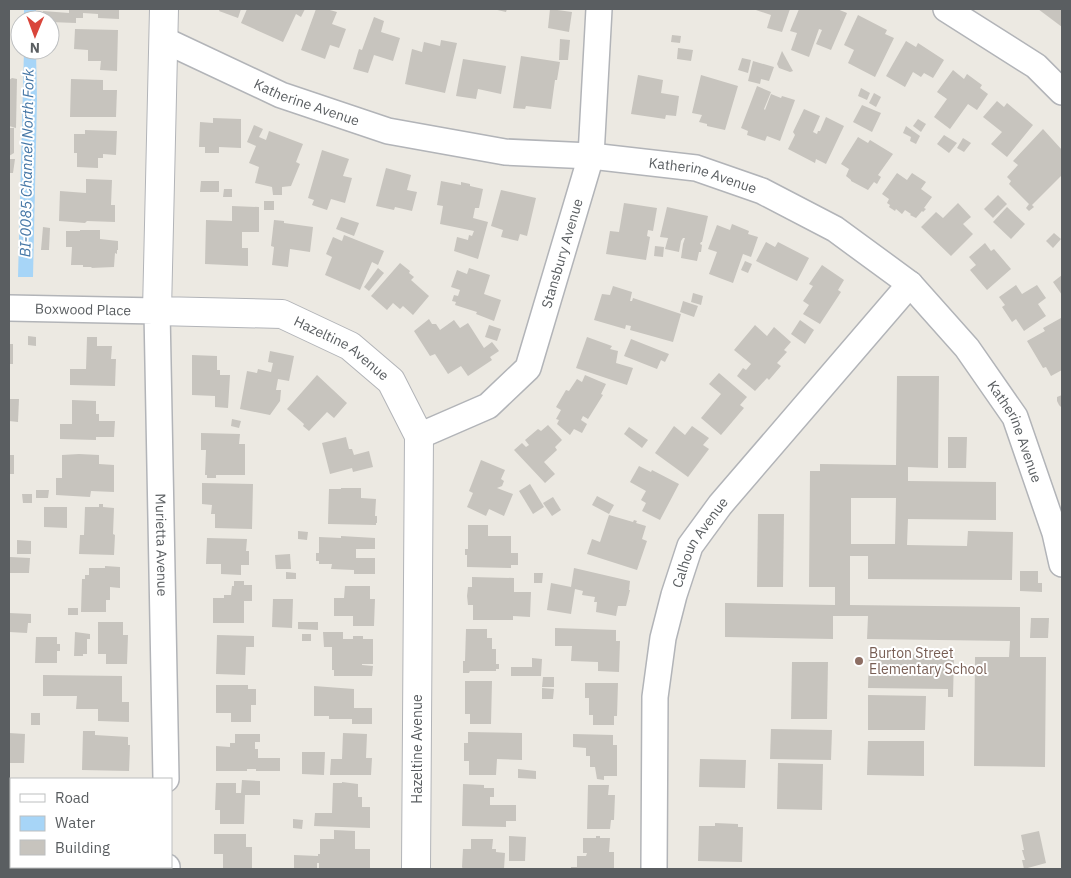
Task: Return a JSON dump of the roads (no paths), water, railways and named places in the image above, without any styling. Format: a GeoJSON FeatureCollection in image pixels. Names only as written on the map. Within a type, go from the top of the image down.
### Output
{"type":"FeatureCollection","features":[{"type":"Feature","properties":{"kind":"street"},"geometry":{"type":"LineString","coordinates":[[157,311],[164,9]]}},
{"type":"Feature","properties":{"kind":"street","name":"Stansbury Avenue"},"geometry":{"type":"LineString","coordinates":[[419,436],[488,406],[528,368],[591,156],[599,9]]}},
{"type":"Feature","properties":{"kind":"street"},"geometry":{"type":"LineString","coordinates":[[946,9],[1036,66],[1062,92]]}},
{"type":"Feature","properties":{"kind":"street","name":"Katherine Avenue"},"geometry":{"type":"LineString","coordinates":[[164,40],[281,95],[388,131],[505,152],[591,156],[696,168],[762,191],[835,229],[910,284],[967,348],[1015,417],[1055,533],[1062,564]]}},
{"type":"Feature","properties":{"kind":"street","name":"Calhoun Avenue"},"geometry":{"type":"LineString","coordinates":[[654,869],[655,697],[663,638],[674,594],[690,546],[720,505],[910,284]]}},
{"type":"Feature","properties":{"kind":"street","name":"Boxwood Place"},"geometry":{"type":"LineString","coordinates":[[9,308],[157,311]]}},
{"type":"Feature","properties":{"kind":"street","name":"Hazeltine Avenue"},"geometry":{"type":"LineString","coordinates":[[157,311],[282,314],[350,346],[391,381],[419,436],[416,869]]}},
{"type":"Feature","properties":{"kind":"street","name":"Murietta Avenue"},"geometry":{"type":"LineString","coordinates":[[157,311],[166,778]]}},
{"type":"Feature","properties":{"kind":"water","name":"BI-0085 Channel North Fork"},"geometry":{"type":"Polygon","coordinates":[[[24,60],[36,60],[33,277],[18,277],[24,60]]]}},
{"type":"Feature","properties":{"kind":"place","name":"Burton Street Elementary School"},"geometry":{"type":"Point","coordinates":[859,661]}}]}
